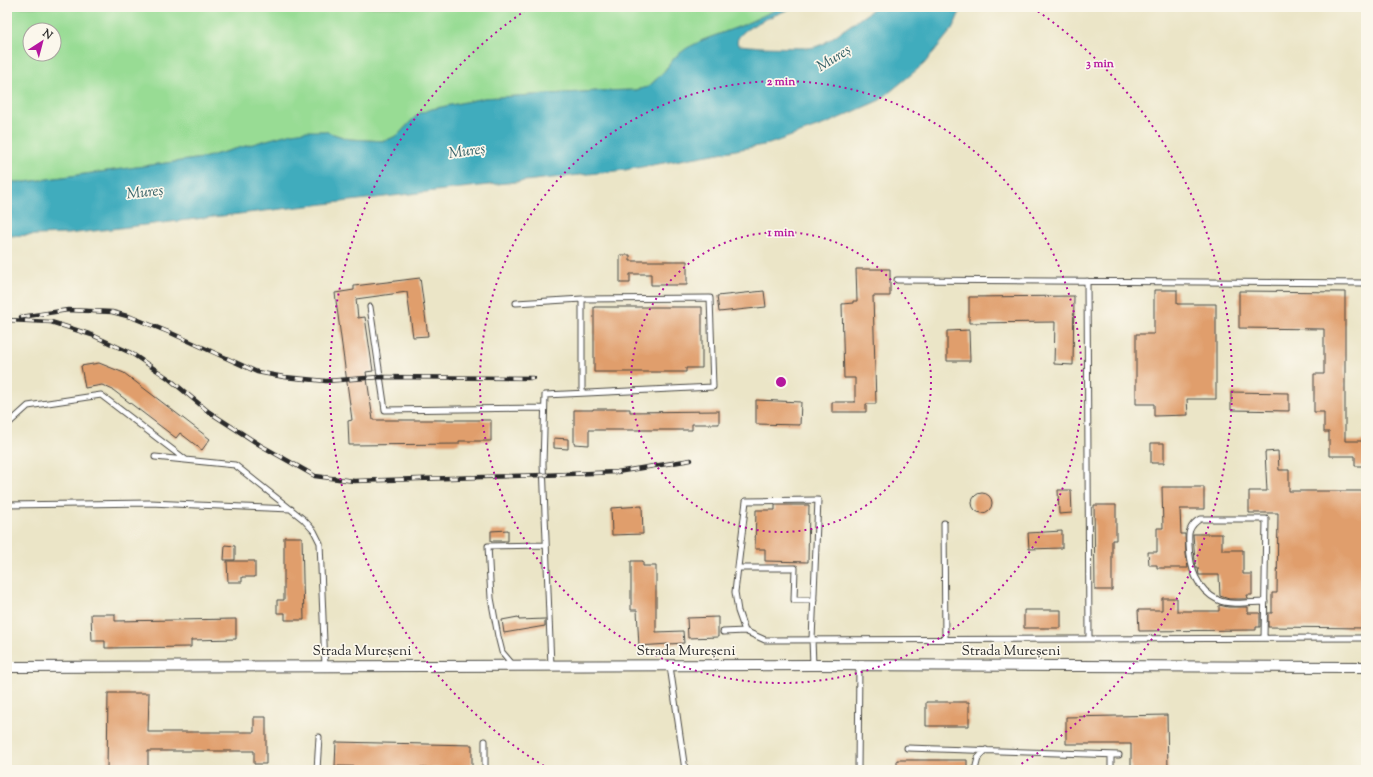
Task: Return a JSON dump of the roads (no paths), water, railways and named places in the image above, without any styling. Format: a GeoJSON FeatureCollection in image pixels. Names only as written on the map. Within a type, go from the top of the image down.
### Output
{"type":"FeatureCollection","features":[{"type":"Feature","properties":{"kind":"street","name":"Strada Mureșeni"},"geometry":{"type":"LineString","coordinates":[[7,667],[813,665],[1366,667]]}},
{"type":"Feature","properties":{"kind":"lane"},"geometry":{"type":"LineString","coordinates":[[897,280],[1366,283]]}},
{"type":"Feature","properties":{"kind":"lane"},"geometry":{"type":"LineString","coordinates":[[1087,281],[1089,638]]}},
{"type":"Feature","properties":{"kind":"lane"},"geometry":{"type":"LineString","coordinates":[[516,303],[582,299],[710,298],[713,387],[545,395],[543,464],[551,666]]}},
{"type":"Feature","properties":{"kind":"lane"},"geometry":{"type":"LineString","coordinates":[[582,299],[582,393]]}},
{"type":"Feature","properties":{"kind":"lane"},"geometry":{"type":"LineString","coordinates":[[370,307],[385,410],[544,408]]}},
{"type":"Feature","properties":{"kind":"lane"},"geometry":{"type":"LineString","coordinates":[[7,425],[28,406],[101,395],[187,460]]}},
{"type":"Feature","properties":{"kind":"lane"},"geometry":{"type":"LineString","coordinates":[[155,457],[235,465],[303,519],[314,531],[320,543],[325,666]]}},
{"type":"Feature","properties":{"kind":"lane"},"geometry":{"type":"LineString","coordinates":[[745,631],[738,612],[735,592],[746,501],[818,500],[812,639],[813,665]]}},
{"type":"Feature","properties":{"kind":"lane"},"geometry":{"type":"LineString","coordinates":[[7,505],[150,503],[291,510]]}},
{"type":"Feature","properties":{"kind":"lane"},"geometry":{"type":"LineString","coordinates":[[1264,638],[1265,602],[1266,519],[1200,518],[1193,524],[1189,531],[1190,560],[1195,578],[1204,589],[1218,600],[1231,602],[1265,602]]}},
{"type":"Feature","properties":{"kind":"lane"},"geometry":{"type":"LineString","coordinates":[[944,523],[944,639]]}},
{"type":"Feature","properties":{"kind":"lane"},"geometry":{"type":"LineString","coordinates":[[513,666],[502,652],[498,636],[491,598],[488,546],[546,545]]}},
{"type":"Feature","properties":{"kind":"lane"},"geometry":{"type":"LineString","coordinates":[[738,568],[795,568],[794,600],[814,600]]}},
{"type":"Feature","properties":{"kind":"lane"},"geometry":{"type":"LineString","coordinates":[[723,632],[745,631],[766,640],[1366,638]]}},
{"type":"Feature","properties":{"kind":"lane"},"geometry":{"type":"LineString","coordinates":[[670,666],[685,770]]}},
{"type":"Feature","properties":{"kind":"lane"},"geometry":{"type":"LineString","coordinates":[[858,666],[858,770]]}},
{"type":"Feature","properties":{"kind":"lane"},"geometry":{"type":"LineString","coordinates":[[317,770],[319,737]]}},
{"type":"Feature","properties":{"kind":"lane"},"geometry":{"type":"LineString","coordinates":[[485,741],[485,770]]}},
{"type":"Feature","properties":{"kind":"lane"},"geometry":{"type":"LineString","coordinates":[[907,748],[1119,755]]}},
{"type":"Feature","properties":{"kind":"lane"},"geometry":{"type":"LineString","coordinates":[[975,770],[978,758],[986,750]]}},
{"type":"Feature","properties":{"kind":"lane"},"geometry":{"type":"LineString","coordinates":[[1111,755],[1111,770]]}},
{"type":"Feature","properties":{"kind":"water","name":"Mureș"},"geometry":{"type":"Polygon","coordinates":[[[782,7],[794,7],[759,22],[742,33],[738,39],[738,45],[762,47],[815,47],[823,44],[875,7],[962,7],[953,28],[924,64],[880,100],[828,123],[769,144],[625,170],[68,234],[7,236],[7,182],[26,182],[203,158],[292,133],[305,131],[324,131],[349,139],[385,141],[398,135],[420,113],[484,98],[636,90],[648,87],[662,74],[675,57],[687,48],[782,7]]]}},
{"type":"Feature","properties":{"kind":"railway"},"geometry":{"type":"LineString","coordinates":[[21,317],[68,310],[112,312],[131,317],[171,333],[257,372],[284,377],[326,381],[380,377],[533,378]]}},
{"type":"Feature","properties":{"kind":"railway"},"geometry":{"type":"LineString","coordinates":[[7,320],[51,322],[92,335],[131,353],[168,378],[209,412],[260,445],[315,476],[354,481],[617,472],[691,460]]}}]}
